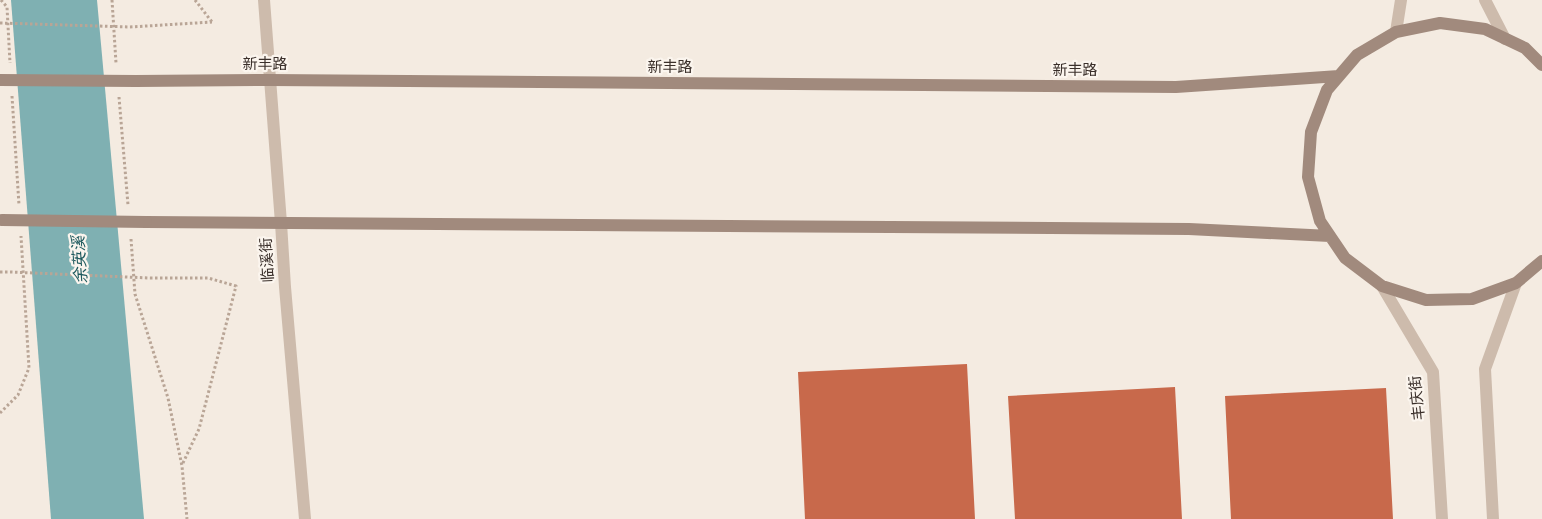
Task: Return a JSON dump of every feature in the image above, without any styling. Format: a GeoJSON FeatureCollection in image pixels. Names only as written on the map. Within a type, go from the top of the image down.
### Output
{"type":"FeatureCollection","features":[{"type":"Feature","properties":{"kind":"main road"},"geometry":{"type":"LineString","coordinates":[[1542,65],[1525,48],[1485,29],[1440,23],[1396,32],[1357,55],[1328,90],[1311,132],[1308,177],[1320,221],[1330,236],[1346,258],[1382,286],[1426,300],[1472,299],[1516,283],[1542,260]]}},
{"type":"Feature","properties":{"kind":"main road","name":"新丰路"},"geometry":{"type":"LineString","coordinates":[[0,80],[270,80],[1176,87],[1339,76]]}},
{"type":"Feature","properties":{"kind":"main road"},"geometry":{"type":"LineString","coordinates":[[1,220],[1180,228],[1330,236]]}},
{"type":"Feature","properties":{"kind":"street","name":"临溪街"},"geometry":{"type":"LineString","coordinates":[[264,0],[285,287],[305,519]]}},
{"type":"Feature","properties":{"kind":"street"},"geometry":{"type":"LineString","coordinates":[[1396,32],[1401,0]]}},
{"type":"Feature","properties":{"kind":"street"},"geometry":{"type":"LineString","coordinates":[[1485,0],[1505,38]]}},
{"type":"Feature","properties":{"kind":"street"},"geometry":{"type":"LineString","coordinates":[[1493,519],[1485,370],[1516,283]]}},
{"type":"Feature","properties":{"kind":"street","name":"丰庆街"},"geometry":{"type":"LineString","coordinates":[[1382,286],[1433,372],[1442,519]]}},
{"type":"Feature","properties":{"kind":"path"},"geometry":{"type":"LineString","coordinates":[[112,0],[117,70]]}},
{"type":"Feature","properties":{"kind":"path"},"geometry":{"type":"LineString","coordinates":[[0,23],[130,27],[212,22],[195,0]]}},
{"type":"Feature","properties":{"kind":"path"},"geometry":{"type":"LineString","coordinates":[[118,90],[128,207]]}},
{"type":"Feature","properties":{"kind":"path"},"geometry":{"type":"LineString","coordinates":[[130,236],[135,294],[168,398],[182,466],[187,519]]}},
{"type":"Feature","properties":{"kind":"path"},"geometry":{"type":"LineString","coordinates":[[0,272],[150,278],[208,278],[236,286],[199,429],[182,466]]}},
{"type":"Feature","properties":{"kind":"water","name":"余英溪"},"geometry":{"type":"Polygon","coordinates":[[[11,0],[97,0],[144,519],[51,519],[11,0]]]}},
{"type":"Feature","properties":{"kind":"building"},"geometry":{"type":"Polygon","coordinates":[[[967,364],[975,519],[805,519],[798,372],[967,364]]]}},
{"type":"Feature","properties":{"kind":"building"},"geometry":{"type":"Polygon","coordinates":[[[1175,387],[1182,519],[1015,519],[1008,396],[1175,387]]]}},
{"type":"Feature","properties":{"kind":"building"},"geometry":{"type":"Polygon","coordinates":[[[1386,388],[1393,519],[1231,519],[1225,396],[1386,388]]]}}]}
